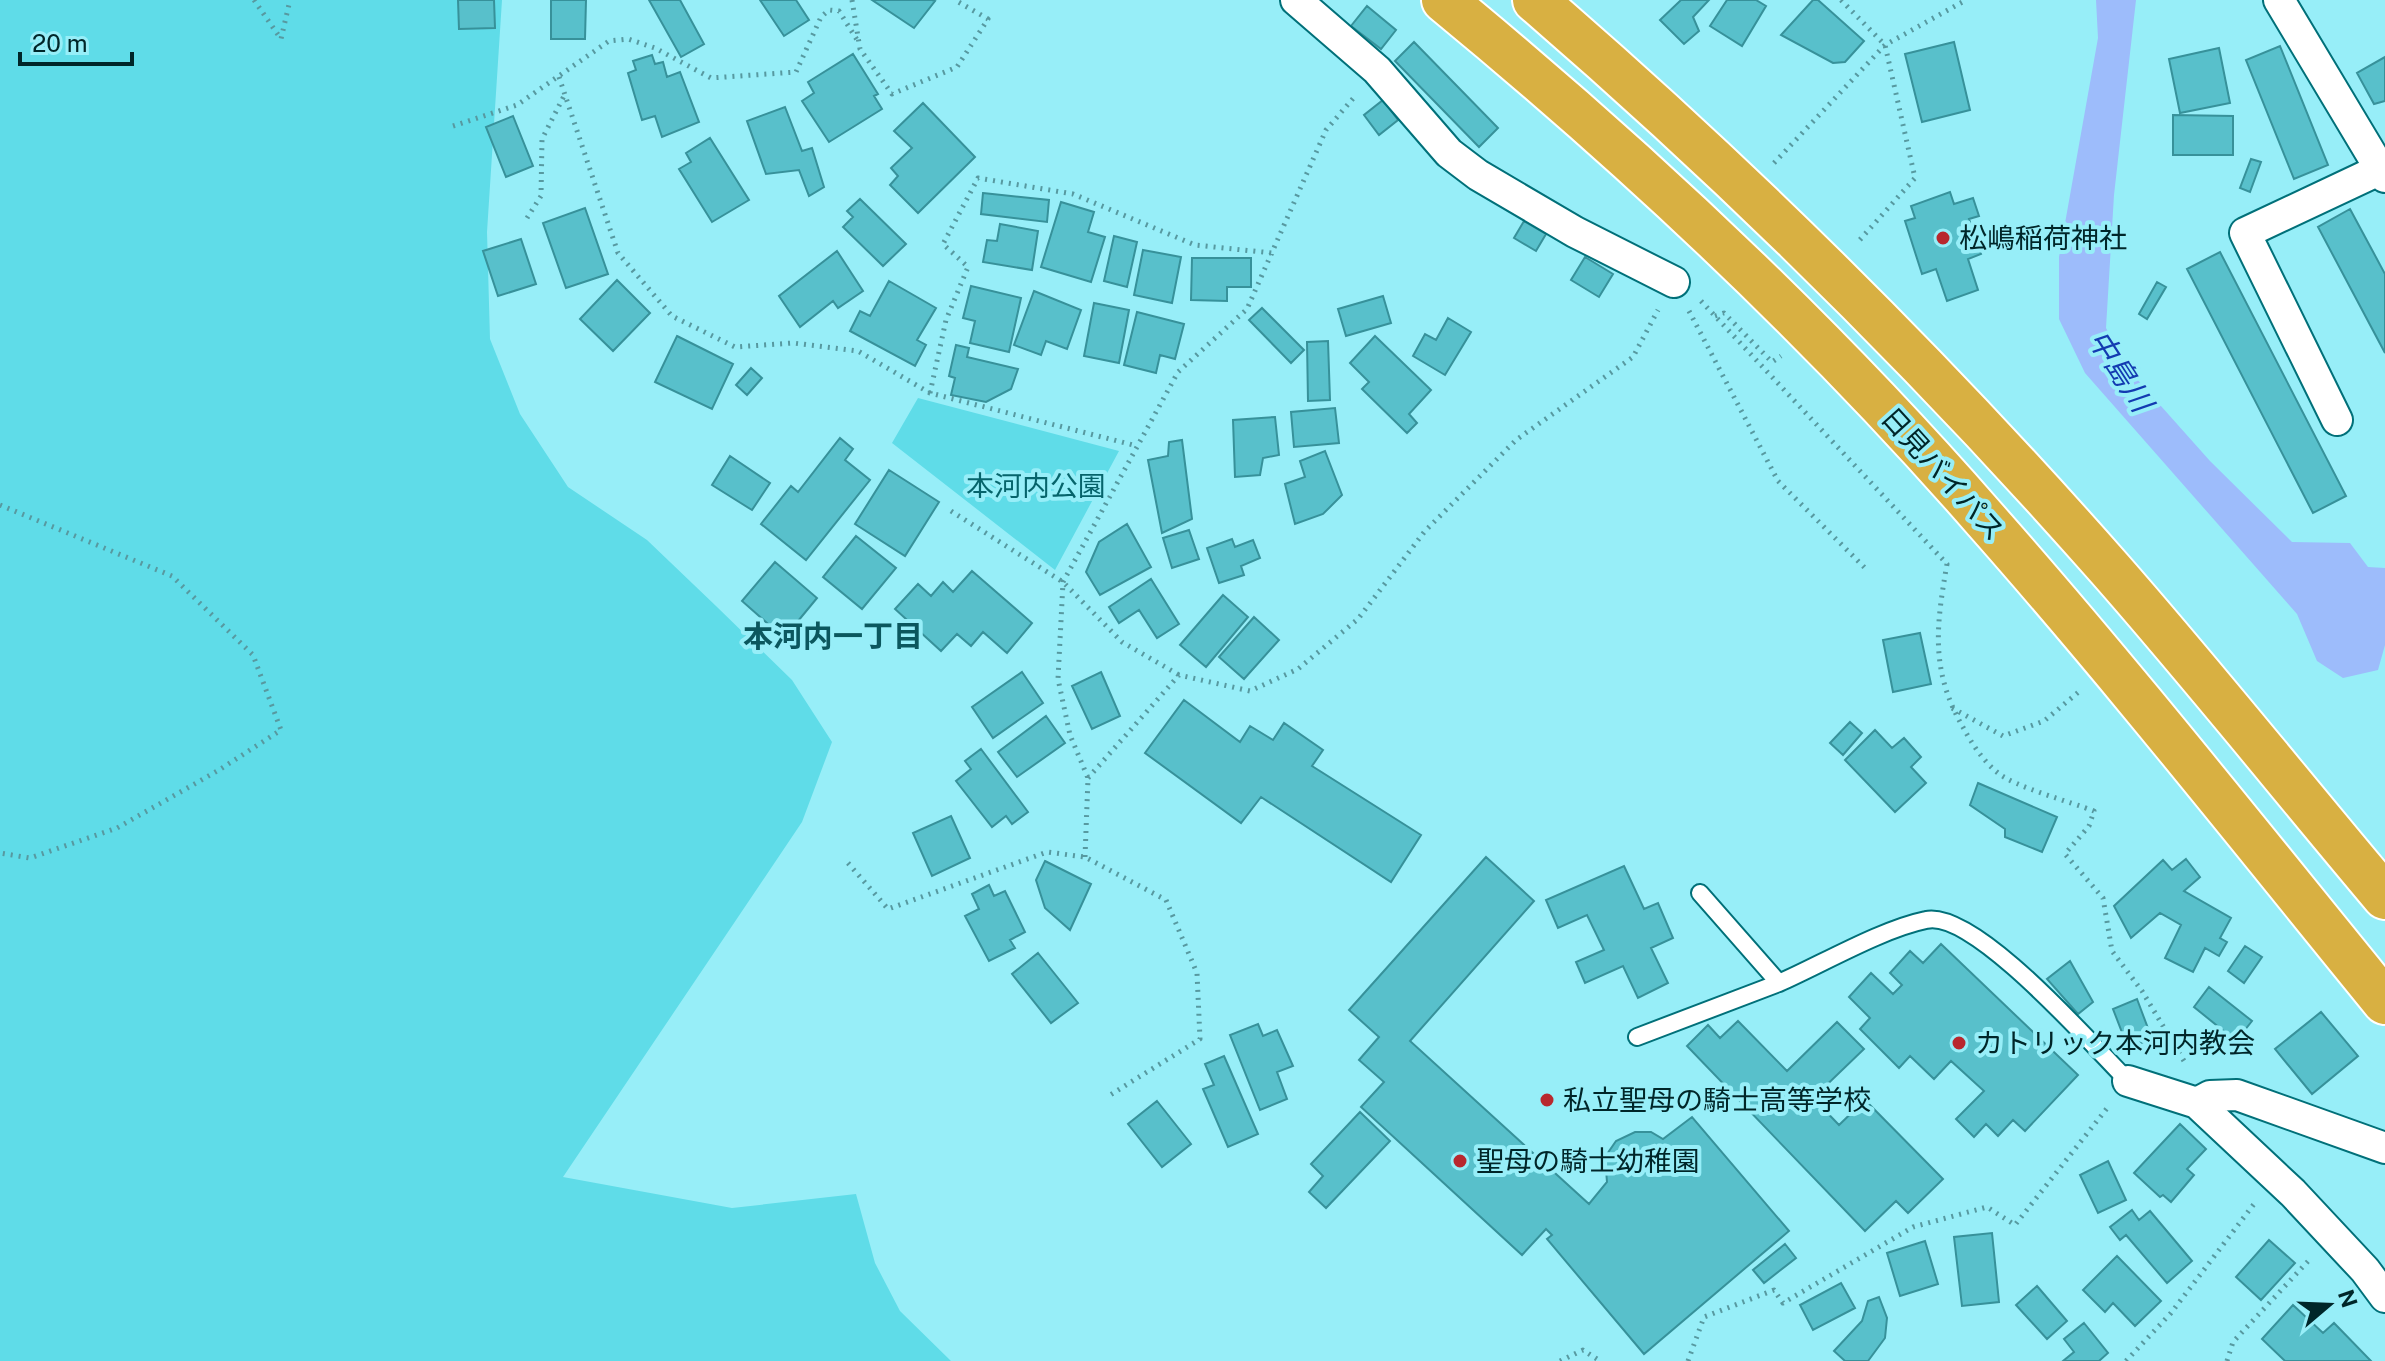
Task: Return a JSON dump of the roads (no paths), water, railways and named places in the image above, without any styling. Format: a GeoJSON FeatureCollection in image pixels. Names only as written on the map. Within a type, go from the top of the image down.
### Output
{"type":"FeatureCollection","features":[{"type":"Feature","properties":{"kind":"highway","name":"日見バイパス"},"geometry":{"type":"LineString","coordinates":[[1444,0],[1547,84],[1707,230],[1892,418],[1982,515],[2113,668],[2385,1002]]}},
{"type":"Feature","properties":{"kind":"highway","name":"日見バイパス"},"geometry":{"type":"LineString","coordinates":[[1535,0],[1638,88],[1747,191],[1931,376],[2110,570],[2385,897]]}},
{"type":"Feature","properties":{"kind":"street"},"geometry":{"type":"LineString","coordinates":[[1296,0],[1377,70],[1449,153],[1478,175],[1575,232],[1674,282]]}},
{"type":"Feature","properties":{"kind":"street"},"geometry":{"type":"LineString","coordinates":[[2279,0],[2383,173],[2245,233],[2337,420]]}},
{"type":"Feature","properties":{"kind":"street"},"geometry":{"type":"LineString","coordinates":[[2128,1081],[2197,1103],[2275,1176],[2355,1259],[2385,1297]]}},
{"type":"Feature","properties":{"kind":"street"},"geometry":{"type":"LineString","coordinates":[[2197,1103],[2210,1096],[2237,1095],[2385,1148]]}},
{"type":"Feature","properties":{"kind":"lane"},"geometry":{"type":"LineString","coordinates":[[1700,893],[1779,983]]}},
{"type":"Feature","properties":{"kind":"lane"},"geometry":{"type":"LineString","coordinates":[[1637,1037],[1779,983],[1905,927],[1928,919],[1949,920],[2007,960],[2128,1081]]}},
{"type":"Feature","properties":{"kind":"water","name":"中島川"},"geometry":{"type":"Polygon","coordinates":[[[2096,0],[2136,0],[2114,195],[2106,328],[2128,369],[2210,461],[2292,542],[2350,543],[2368,567],[2385,568],[2385,645],[2378,670],[2343,678],[2317,661],[2297,614],[2085,373],[2059,319],[2059,257],[2098,38],[2096,0]]]}},
{"type":"Feature","properties":{"kind":"place","name":"松嶋稲荷神社"},"geometry":{"type":"Point","coordinates":[1943,238]}},
{"type":"Feature","properties":{"kind":"place","name":"カトリック本河内教会"},"geometry":{"type":"Point","coordinates":[1959,1043]}},
{"type":"Feature","properties":{"kind":"place","name":"私立聖母の騎士高等学校"},"geometry":{"type":"Point","coordinates":[1547,1100]}},
{"type":"Feature","properties":{"kind":"place","name":"聖母の騎士幼稚園"},"geometry":{"type":"Point","coordinates":[1460,1161]}},
{"type":"Feature","properties":{"kind":"district","name":"本河内一丁目"},"geometry":{"type":"Point","coordinates":[833,637]}},
{"type":"Feature","properties":{"kind":"park label","name":"本河内公園"},"geometry":{"type":"Point","coordinates":[1036,486]}}]}
